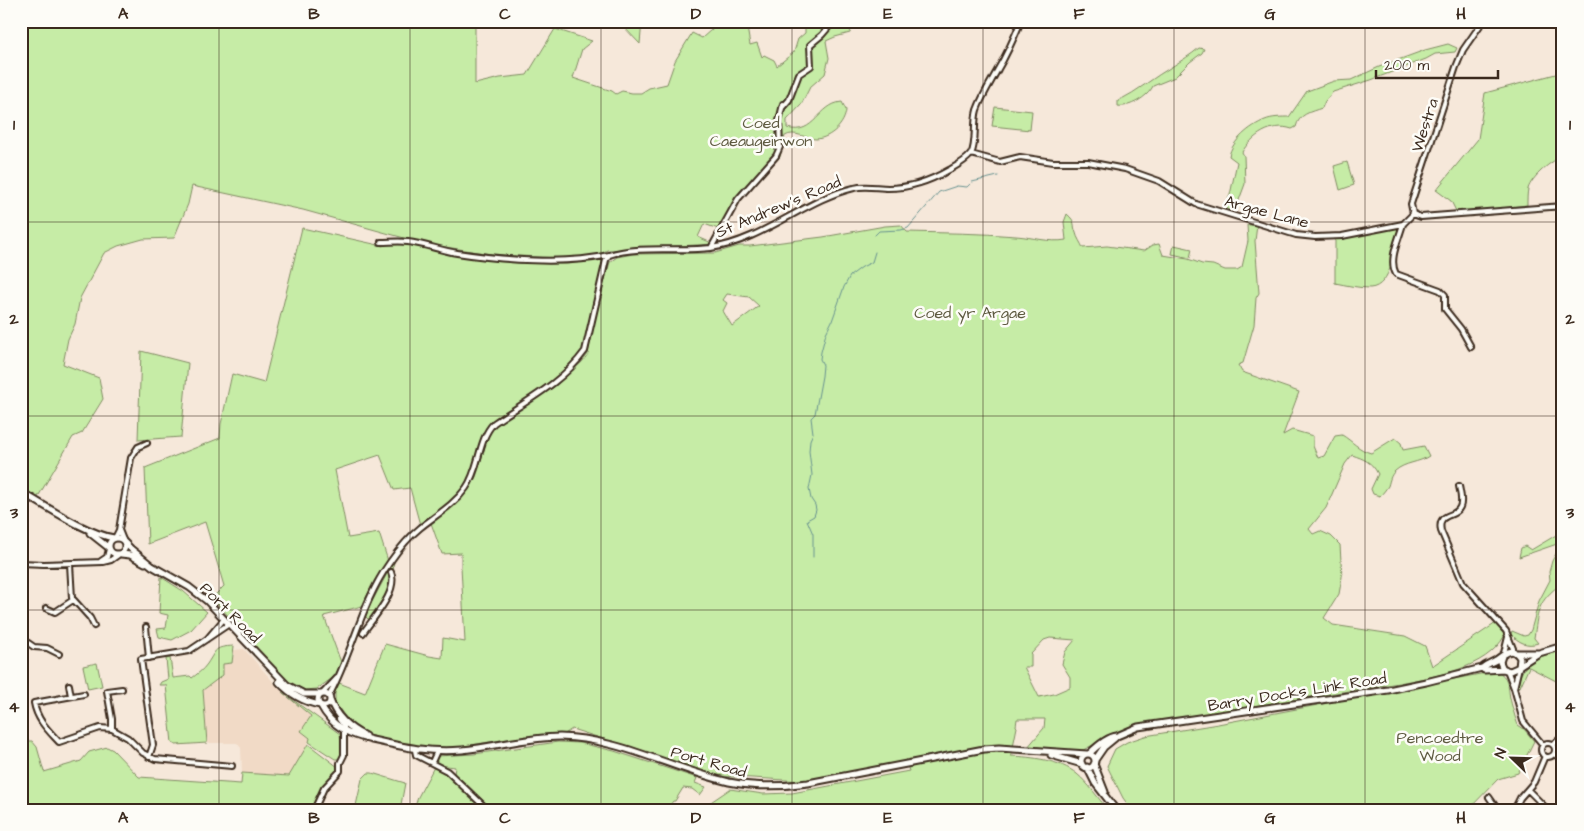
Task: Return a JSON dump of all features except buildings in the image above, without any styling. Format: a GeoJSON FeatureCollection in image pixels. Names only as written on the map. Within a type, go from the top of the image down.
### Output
{"type":"FeatureCollection","features":[{"type":"Feature","properties":{"kind":"main road","name":"Port Road"},"geometry":{"type":"LineString","coordinates":[[21,492],[86,529],[124,541],[152,566]]}},
{"type":"Feature","properties":{"kind":"main road","name":"Port Road"},"geometry":{"type":"LineString","coordinates":[[86,529],[109,548],[113,554],[130,555],[189,587],[205,600],[265,664],[294,690],[304,694],[322,694],[330,698],[339,715],[350,727],[371,740]]}},
{"type":"Feature","properties":{"kind":"main road"},"geometry":{"type":"LineString","coordinates":[[109,548],[109,542],[114,538]]}},
{"type":"Feature","properties":{"kind":"main road"},"geometry":{"type":"LineString","coordinates":[[120,554],[125,549],[124,541]]}},
{"type":"Feature","properties":{"kind":"main road"},"geometry":{"type":"LineString","coordinates":[[1539,653],[1515,652],[1503,654],[1500,662],[1506,670],[1514,671],[1539,653],[1563,646]]}},
{"type":"Feature","properties":{"kind":"main road"},"geometry":{"type":"LineString","coordinates":[[1515,652],[1520,658],[1519,666]]}},
{"type":"Feature","properties":{"kind":"main road","name":"Barry Docks Link Road"},"geometry":{"type":"LineString","coordinates":[[1088,754],[1113,736],[1142,727],[1380,691],[1426,682],[1482,668],[1503,654]]}},
{"type":"Feature","properties":{"kind":"main road","name":"Port Road"},"geometry":{"type":"LineString","coordinates":[[265,664],[269,671],[292,694],[306,701],[321,705],[332,722],[344,730],[364,739],[416,750],[464,750],[542,738],[578,738],[614,746],[728,782],[769,787],[815,782],[984,749],[1004,748],[1088,754]]}},
{"type":"Feature","properties":{"kind":"main road","name":"Barry Docks Link Road"},"geometry":{"type":"LineString","coordinates":[[1482,668],[1484,670],[1506,670]]}},
{"type":"Feature","properties":{"kind":"main road"},"geometry":{"type":"LineString","coordinates":[[322,694],[318,700],[321,705],[328,705],[330,698]]}},
{"type":"Feature","properties":{"kind":"main road","name":"Barry Docks Link Road"},"geometry":{"type":"LineString","coordinates":[[1094,762],[1104,747],[1117,736]]}},
{"type":"Feature","properties":{"kind":"main road","name":"Port Road"},"geometry":{"type":"LineString","coordinates":[[1041,752],[1084,766]]}},
{"type":"Feature","properties":{"kind":"main road"},"geometry":{"type":"LineString","coordinates":[[1107,797],[1093,756],[1088,754],[1082,758],[1084,766],[1116,810]]}},
{"type":"Feature","properties":{"kind":"main road"},"geometry":{"type":"LineString","coordinates":[[1084,766],[1094,762]]}},
{"type":"Feature","properties":{"kind":"street","name":"St Andrew's Road"},"geometry":{"type":"LineString","coordinates":[[711,248],[738,198],[776,156],[780,147],[779,121],[782,106],[789,100],[799,74],[811,66],[810,45],[834,21]]}},
{"type":"Feature","properties":{"kind":"street"},"geometry":{"type":"LineString","coordinates":[[971,154],[974,145],[973,132],[977,109],[1010,47],[1021,21]]}},
{"type":"Feature","properties":{"kind":"street","name":"Westra"},"geometry":{"type":"LineString","coordinates":[[1412,214],[1411,204],[1456,67],[1463,50],[1483,21]]}},
{"type":"Feature","properties":{"kind":"street","name":"St Andrew's Road"},"geometry":{"type":"LineString","coordinates":[[381,242],[408,242],[445,251],[496,258],[542,260],[595,258],[625,252],[711,248],[735,242],[780,222],[824,198],[856,187],[901,187],[930,181],[966,160],[971,154]]}},
{"type":"Feature","properties":{"kind":"street","name":"Argae Lane"},"geometry":{"type":"LineString","coordinates":[[971,154],[1000,162],[1020,157],[1053,162],[1088,162],[1125,169],[1159,181],[1196,204],[1296,235],[1315,237],[1342,236],[1403,224]]}},
{"type":"Feature","properties":{"kind":"street"},"geometry":{"type":"LineString","coordinates":[[1471,347],[1461,329],[1444,309],[1445,295],[1440,290],[1396,274],[1394,260],[1403,224],[1412,214],[1422,217],[1563,206]]}},
{"type":"Feature","properties":{"kind":"street"},"geometry":{"type":"LineString","coordinates":[[330,698],[378,580],[396,553],[412,535],[445,510],[465,490],[476,469],[489,428],[545,390],[584,353],[588,346],[593,315],[606,260],[609,255]]}},
{"type":"Feature","properties":{"kind":"street"},"geometry":{"type":"LineString","coordinates":[[114,538],[119,530],[131,458],[138,447],[147,443]]}},
{"type":"Feature","properties":{"kind":"street"},"geometry":{"type":"LineString","coordinates":[[1459,486],[1460,507],[1444,518],[1440,525],[1441,531],[1463,583],[1496,618],[1508,635],[1515,652]]}},
{"type":"Feature","properties":{"kind":"street"},"geometry":{"type":"LineString","coordinates":[[119,530],[124,541]]}},
{"type":"Feature","properties":{"kind":"street"},"geometry":{"type":"LineString","coordinates":[[101,561],[106,557],[109,548]]}},
{"type":"Feature","properties":{"kind":"street"},"geometry":{"type":"LineString","coordinates":[[21,563],[70,564],[108,561],[120,554]]}},
{"type":"Feature","properties":{"kind":"street"},"geometry":{"type":"LineString","coordinates":[[70,564],[73,600],[90,618],[94,626]]}},
{"type":"Feature","properties":{"kind":"street"},"geometry":{"type":"LineString","coordinates":[[363,633],[389,594],[394,578],[391,572]]}},
{"type":"Feature","properties":{"kind":"street"},"geometry":{"type":"LineString","coordinates":[[46,608],[55,612],[73,600]]}},
{"type":"Feature","properties":{"kind":"street"},"geometry":{"type":"LineString","coordinates":[[207,639],[224,619]]}},
{"type":"Feature","properties":{"kind":"street"},"geometry":{"type":"LineString","coordinates":[[361,619],[370,622]]}},
{"type":"Feature","properties":{"kind":"street"},"geometry":{"type":"LineString","coordinates":[[149,757],[153,745],[141,659],[189,651],[229,624]]}},
{"type":"Feature","properties":{"kind":"street"},"geometry":{"type":"LineString","coordinates":[[146,627],[149,658]]}},
{"type":"Feature","properties":{"kind":"street"},"geometry":{"type":"LineString","coordinates":[[1503,654],[1508,635]]}},
{"type":"Feature","properties":{"kind":"street"},"geometry":{"type":"LineString","coordinates":[[21,638],[34,647],[54,650],[59,654]]}},
{"type":"Feature","properties":{"kind":"street"},"geometry":{"type":"LineString","coordinates":[[1514,688],[1519,666]]}},
{"type":"Feature","properties":{"kind":"street"},"geometry":{"type":"LineString","coordinates":[[1506,670],[1514,688],[1523,721],[1543,745]]}},
{"type":"Feature","properties":{"kind":"street"},"geometry":{"type":"LineString","coordinates":[[322,694],[339,676]]}},
{"type":"Feature","properties":{"kind":"street"},"geometry":{"type":"LineString","coordinates":[[69,685],[71,696]]}},
{"type":"Feature","properties":{"kind":"street"},"geometry":{"type":"LineString","coordinates":[[112,728],[107,691],[122,689]]}},
{"type":"Feature","properties":{"kind":"street"},"geometry":{"type":"LineString","coordinates":[[84,694],[34,703],[36,713],[45,728],[59,742],[100,728],[112,728],[122,734],[143,753],[155,759],[232,766]]}},
{"type":"Feature","properties":{"kind":"street"},"geometry":{"type":"LineString","coordinates":[[314,810],[324,788],[340,771],[340,763],[344,755],[344,726],[339,720],[339,715]]}},
{"type":"Feature","properties":{"kind":"street"},"geometry":{"type":"LineString","coordinates":[[1553,745],[1563,736]]}},
{"type":"Feature","properties":{"kind":"street"},"geometry":{"type":"LineString","coordinates":[[1543,745],[1549,743],[1553,745]]}},
{"type":"Feature","properties":{"kind":"street"},"geometry":{"type":"LineString","coordinates":[[1543,745],[1541,751],[1545,756]]}},
{"type":"Feature","properties":{"kind":"street"},"geometry":{"type":"LineString","coordinates":[[1553,745],[1554,754]]}},
{"type":"Feature","properties":{"kind":"street"},"geometry":{"type":"LineString","coordinates":[[416,750],[416,755],[432,762],[452,776],[488,810]]}},
{"type":"Feature","properties":{"kind":"street"},"geometry":{"type":"LineString","coordinates":[[432,762],[437,751]]}},
{"type":"Feature","properties":{"kind":"street"},"geometry":{"type":"LineString","coordinates":[[1545,756],[1554,754]]}},
{"type":"Feature","properties":{"kind":"street"},"geometry":{"type":"LineString","coordinates":[[1554,754],[1563,760]]}},
{"type":"Feature","properties":{"kind":"street"},"geometry":{"type":"LineString","coordinates":[[1514,810],[1520,798],[1534,782],[1545,756]]}},
{"type":"Feature","properties":{"kind":"street"},"geometry":{"type":"LineString","coordinates":[[1528,790],[1548,810]]}},
{"type":"Feature","properties":{"kind":"street"},"geometry":{"type":"LineString","coordinates":[[1489,797],[1498,810]]}},
{"type":"Feature","properties":{"kind":"shaded area"},"geometry":{"type":"Polygon","coordinates":[[[244,649],[285,695],[311,716],[310,738],[305,752],[289,776],[242,773],[241,748],[237,743],[207,743],[203,690],[223,675],[223,664],[234,656],[234,650],[244,649]]]}},
{"type":"Feature","properties":{"kind":"green space","name":"Coed Caeaugeirwon"},"geometry":{"type":"Polygon","coordinates":[[[21,21],[475,21],[475,84],[500,78],[527,75],[555,29],[592,41],[582,49],[573,78],[616,94],[622,91],[641,93],[649,88],[667,84],[675,61],[692,33],[702,38],[721,21],[746,21],[750,45],[757,43],[762,57],[764,55],[774,60],[777,66],[794,52],[798,39],[805,33],[805,26],[767,23],[767,21],[872,21],[852,26],[850,33],[826,41],[829,58],[825,74],[810,87],[801,105],[787,120],[787,128],[804,128],[827,108],[842,102],[846,110],[840,125],[832,133],[822,138],[812,139],[793,134],[785,136],[780,157],[762,172],[747,190],[734,210],[724,231],[704,224],[698,237],[714,244],[607,250],[598,256],[561,258],[498,255],[426,244],[303,210],[192,186],[188,204],[174,238],[143,239],[118,246],[104,253],[80,298],[75,324],[68,339],[63,364],[99,378],[103,399],[82,433],[73,437],[35,502],[21,494],[21,61],[28,57],[21,50],[21,21]]]}},
{"type":"Feature","properties":{"kind":"green space"},"geometry":{"type":"Polygon","coordinates":[[[608,21],[642,21],[640,44],[622,25],[608,21]]]}},
{"type":"Feature","properties":{"kind":"green space"},"geometry":{"type":"Polygon","coordinates":[[[1448,44],[1457,48],[1455,52],[1435,54],[1371,80],[1333,92],[1322,108],[1302,116],[1296,127],[1292,129],[1277,127],[1257,136],[1242,152],[1244,156],[1245,184],[1235,211],[1224,208],[1230,195],[1237,162],[1229,156],[1234,145],[1248,130],[1268,119],[1289,117],[1307,91],[1334,81],[1351,80],[1379,67],[1425,50],[1448,44]]]}},
{"type":"Feature","properties":{"kind":"green space"},"geometry":{"type":"Polygon","coordinates":[[[1199,48],[1204,49],[1202,53],[1175,77],[1153,86],[1138,101],[1118,106],[1118,101],[1199,48]]]}},
{"type":"Feature","properties":{"kind":"green space"},"geometry":{"type":"Polygon","coordinates":[[[1563,72],[1563,157],[1548,165],[1533,180],[1528,189],[1527,205],[1457,213],[1451,201],[1436,190],[1478,139],[1485,93],[1563,72]]]}},
{"type":"Feature","properties":{"kind":"green space"},"geometry":{"type":"Polygon","coordinates":[[[995,107],[1032,111],[1030,130],[992,126],[995,107]]]}},
{"type":"Feature","properties":{"kind":"green space"},"geometry":{"type":"Polygon","coordinates":[[[1347,162],[1354,185],[1340,190],[1334,166],[1347,162]]]}},
{"type":"Feature","properties":{"kind":"green space","name":"Coed yr Argae"},"geometry":{"type":"Polygon","coordinates":[[[1067,214],[1073,221],[1083,248],[1107,246],[1144,251],[1153,245],[1159,244],[1163,255],[1213,265],[1225,270],[1237,270],[1242,267],[1248,241],[1247,225],[1257,225],[1255,241],[1259,293],[1256,298],[1254,325],[1243,363],[1238,365],[1242,372],[1299,392],[1283,435],[1292,430],[1313,436],[1313,446],[1318,458],[1324,456],[1335,436],[1342,435],[1359,448],[1371,453],[1395,438],[1401,443],[1403,450],[1424,446],[1429,456],[1395,471],[1391,476],[1388,486],[1380,496],[1373,494],[1371,489],[1378,474],[1370,464],[1352,455],[1345,464],[1326,508],[1309,529],[1313,534],[1320,531],[1331,536],[1340,545],[1342,577],[1339,594],[1324,618],[1333,625],[1405,636],[1425,646],[1432,666],[1496,623],[1505,635],[1496,647],[1472,664],[1443,674],[1399,683],[1133,725],[1083,750],[1073,752],[1027,748],[1044,728],[1045,719],[1017,719],[1011,756],[1046,760],[1070,769],[1086,782],[1108,810],[699,810],[730,789],[763,794],[792,793],[909,771],[906,762],[802,781],[719,776],[572,729],[563,735],[507,739],[459,747],[434,748],[402,744],[369,736],[350,723],[335,703],[335,689],[339,683],[365,693],[385,644],[442,658],[443,638],[465,642],[461,553],[442,554],[431,523],[459,500],[473,483],[479,469],[487,438],[495,425],[554,387],[582,362],[588,354],[596,310],[610,262],[617,257],[633,254],[715,253],[739,246],[823,237],[901,225],[907,232],[1002,235],[1060,241],[1066,240],[1064,222],[1067,214]],[[727,294],[723,300],[727,303],[723,311],[732,326],[759,306],[749,297],[727,294]],[[1050,638],[1044,640],[1031,654],[1031,667],[1024,667],[1039,697],[1054,694],[1070,687],[1070,677],[1062,664],[1065,652],[1075,640],[1050,638]]]}},
{"type":"Feature","properties":{"kind":"green space"},"geometry":{"type":"Polygon","coordinates":[[[1396,226],[1399,229],[1394,255],[1383,281],[1377,286],[1370,288],[1335,283],[1335,238],[1396,226]]]}},
{"type":"Feature","properties":{"kind":"green space"},"geometry":{"type":"Polygon","coordinates":[[[302,228],[383,246],[387,243],[406,243],[455,254],[531,260],[601,258],[603,262],[585,348],[581,354],[546,386],[489,424],[469,480],[457,496],[420,525],[410,488],[394,490],[380,455],[335,470],[348,538],[379,533],[388,561],[374,581],[362,606],[324,616],[342,665],[338,674],[317,689],[305,690],[286,680],[212,598],[224,586],[205,522],[148,544],[145,468],[220,438],[221,424],[232,374],[264,383],[302,228]]]}},
{"type":"Feature","properties":{"kind":"green space"},"geometry":{"type":"Polygon","coordinates":[[[1174,245],[1192,249],[1190,258],[1172,254],[1174,245]]]}},
{"type":"Feature","properties":{"kind":"green space"},"geometry":{"type":"Polygon","coordinates":[[[141,351],[188,363],[181,437],[138,440],[141,351]]]}},
{"type":"Feature","properties":{"kind":"green space"},"geometry":{"type":"Polygon","coordinates":[[[1563,531],[1563,562],[1558,577],[1563,577],[1563,588],[1557,587],[1550,593],[1539,610],[1534,638],[1538,643],[1523,643],[1511,634],[1512,631],[1524,636],[1528,635],[1531,630],[1539,601],[1550,580],[1549,572],[1552,561],[1558,550],[1557,544],[1519,557],[1521,548],[1525,546],[1531,550],[1563,531]]]}},
{"type":"Feature","properties":{"kind":"green space"},"geometry":{"type":"Polygon","coordinates":[[[395,559],[394,569],[389,571],[389,591],[371,619],[368,619],[365,616],[368,609],[395,559]]]}},
{"type":"Feature","properties":{"kind":"green space"},"geometry":{"type":"Polygon","coordinates":[[[161,577],[183,591],[207,612],[191,630],[172,640],[159,637],[157,629],[166,628],[168,615],[159,613],[161,577]]]}},
{"type":"Feature","properties":{"kind":"green space"},"geometry":{"type":"Polygon","coordinates":[[[234,646],[232,663],[223,664],[223,675],[203,690],[207,743],[176,745],[172,743],[166,685],[159,685],[168,679],[166,659],[170,658],[173,678],[190,676],[192,678],[204,668],[219,648],[234,646]]]}},
{"type":"Feature","properties":{"kind":"green space"},"geometry":{"type":"Polygon","coordinates":[[[1563,649],[1563,682],[1559,680],[1558,682],[1529,667],[1520,687],[1518,687],[1523,671],[1528,665],[1534,660],[1563,649]]]}},
{"type":"Feature","properties":{"kind":"green space"},"geometry":{"type":"Polygon","coordinates":[[[97,663],[102,686],[88,689],[83,666],[97,663]]]}},
{"type":"Feature","properties":{"kind":"green space","name":"Pencoedtre Wood"},"geometry":{"type":"Polygon","coordinates":[[[1496,671],[1506,679],[1518,725],[1534,741],[1518,773],[1498,779],[1468,810],[1132,810],[1123,798],[1107,766],[1115,749],[1127,742],[1145,736],[1496,671]]]}},
{"type":"Feature","properties":{"kind":"green space"},"geometry":{"type":"Polygon","coordinates":[[[282,692],[340,734],[342,753],[340,759],[335,759],[309,742],[310,738],[301,731],[311,716],[282,692]]]}},
{"type":"Feature","properties":{"kind":"green space"},"geometry":{"type":"Polygon","coordinates":[[[21,741],[32,741],[37,747],[44,772],[81,761],[89,752],[107,747],[113,750],[139,777],[241,784],[242,773],[289,776],[308,744],[338,767],[338,770],[324,783],[311,810],[21,810],[21,741]]]}},
{"type":"Feature","properties":{"kind":"green space"},"geometry":{"type":"Polygon","coordinates":[[[558,742],[580,743],[614,751],[697,778],[695,783],[706,787],[700,795],[692,789],[683,788],[675,801],[666,810],[499,810],[487,804],[454,774],[455,767],[439,765],[435,762],[437,756],[474,754],[558,742]]]}},
{"type":"Feature","properties":{"kind":"green space"},"geometry":{"type":"Polygon","coordinates":[[[434,767],[449,775],[486,810],[414,810],[418,797],[434,767]]]}},
{"type":"Feature","properties":{"kind":"green space"},"geometry":{"type":"Polygon","coordinates":[[[368,773],[405,783],[400,810],[355,810],[362,779],[368,773]]]}},
{"type":"Feature","properties":{"kind":"waterway"},"geometry":{"type":"LineString","coordinates":[[875,235],[879,231],[908,228],[939,192],[957,186],[967,187],[972,182],[998,176]]}},
{"type":"Feature","properties":{"kind":"waterway"},"geometry":{"type":"LineString","coordinates":[[813,557],[813,534],[807,520],[814,516],[816,510],[809,489],[812,475],[809,451],[813,433],[811,418],[815,414],[822,376],[821,352],[826,333],[844,287],[850,276],[872,262],[875,252]]}}]}
